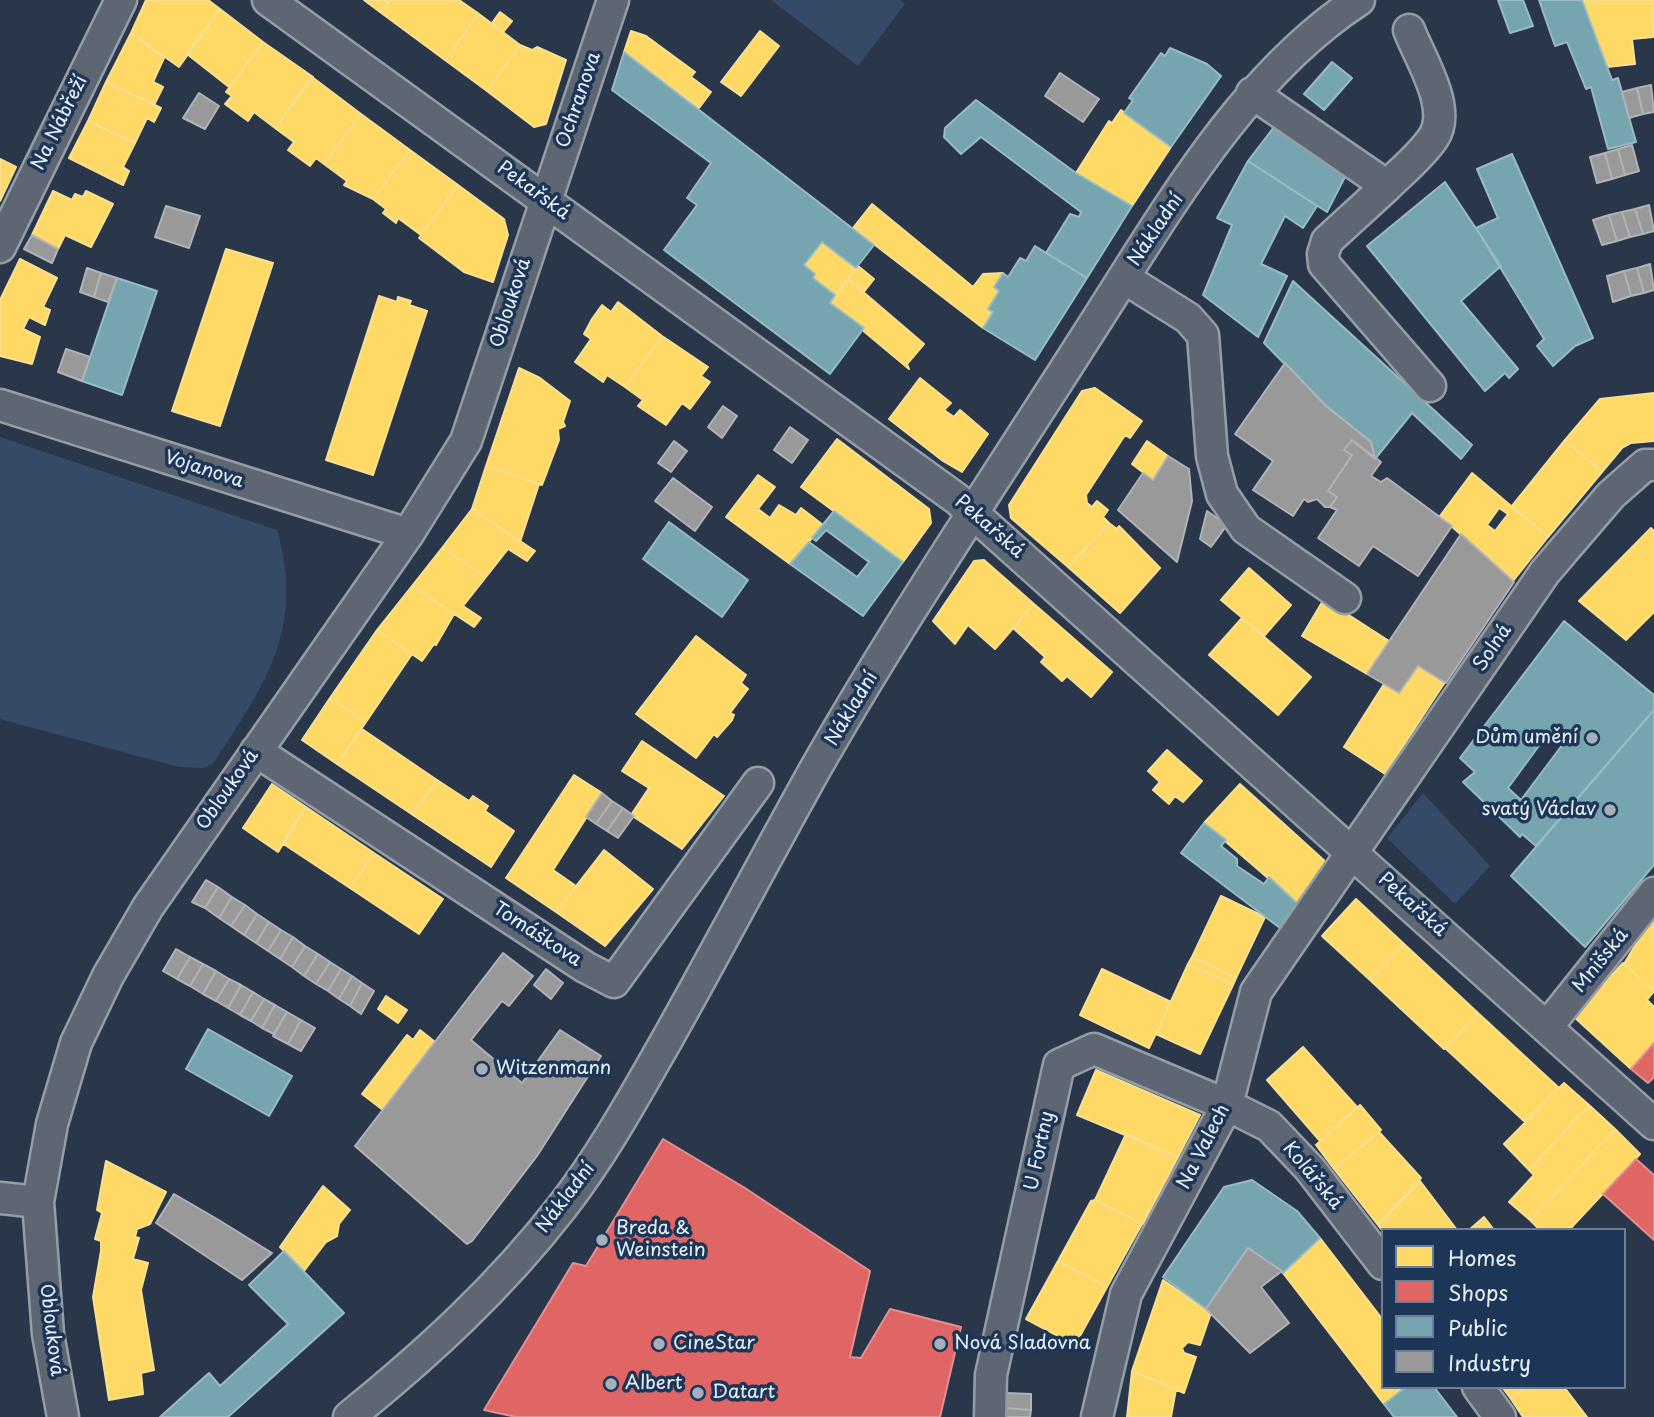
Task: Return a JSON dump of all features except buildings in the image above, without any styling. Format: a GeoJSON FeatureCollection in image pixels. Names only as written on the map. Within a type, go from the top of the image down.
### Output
{"type":"FeatureCollection","features":[{"type":"Feature","properties":{"kind":"street","name":"Na Nábřeží"},"geometry":{"type":"LineString","coordinates":[[0,247],[121,0]]}},
{"type":"Feature","properties":{"kind":"street","name":"Pekařská"},"geometry":{"type":"LineString","coordinates":[[268,0],[973,513],[1654,1124]]}},
{"type":"Feature","properties":{"kind":"street","name":"Ochranova"},"geometry":{"type":"LineString","coordinates":[[545,199],[613,0]]}},
{"type":"Feature","properties":{"kind":"street","name":"Nákladní"},"geometry":{"type":"LineString","coordinates":[[349,1417],[432,1346],[493,1288],[562,1207],[599,1155],[691,997],[815,770],[973,513],[1124,278],[1227,125],[1252,93],[1324,25],[1359,0]]}},
{"type":"Feature","properties":{"kind":"street"},"geometry":{"type":"LineString","coordinates":[[1409,30],[1438,102],[1440,121],[1433,138],[1387,186],[1327,241],[1323,254],[1324,264],[1430,386]]}},
{"type":"Feature","properties":{"kind":"street"},"geometry":{"type":"LineString","coordinates":[[1252,93],[1387,186]]}},
{"type":"Feature","properties":{"kind":"street","name":"Oblouková"},"geometry":{"type":"LineString","coordinates":[[63,1417],[48,1334],[38,1202],[52,1124],[76,1043],[108,976],[148,907],[408,534],[466,441],[545,199]]}},
{"type":"Feature","properties":{"kind":"street"},"geometry":{"type":"LineString","coordinates":[[1124,278],[1188,318],[1203,335],[1212,456],[1222,494],[1246,529],[1345,598]]}},
{"type":"Feature","properties":{"kind":"street","name":"Vojanova"},"geometry":{"type":"LineString","coordinates":[[0,405],[408,534]]}},
{"type":"Feature","properties":{"kind":"street","name":"Solná"},"geometry":{"type":"LineString","coordinates":[[1354,853],[1545,572],[1611,495],[1645,465],[1654,465]]}},
{"type":"Feature","properties":{"kind":"street","name":"Tomáškova"},"geometry":{"type":"LineString","coordinates":[[256,751],[585,967],[614,982],[758,783]]}},
{"type":"Feature","properties":{"kind":"street","name":"Na Valech"},"geometry":{"type":"LineString","coordinates":[[1097,1417],[1126,1294],[1227,1105],[1256,992],[1354,853]]}},
{"type":"Feature","properties":{"kind":"street","name":"Mnišská"},"geometry":{"type":"LineString","coordinates":[[1547,1027],[1654,893]]}},
{"type":"Feature","properties":{"kind":"street","name":"U Fortny"},"geometry":{"type":"LineString","coordinates":[[990,1417],[991,1375],[1059,1065],[1094,1049],[1227,1105]]}},
{"type":"Feature","properties":{"kind":"street","name":"Kolářská"},"geometry":{"type":"LineString","coordinates":[[1227,1105],[1269,1126],[1310,1169],[1381,1261]]}},
{"type":"Feature","properties":{"kind":"street"},"geometry":{"type":"LineString","coordinates":[[0,1198],[38,1202]]}},
{"type":"Feature","properties":{"kind":"street"},"geometry":{"type":"LineString","coordinates":[[1479,1389],[1500,1417]]}},
{"type":"Feature","properties":{"kind":"shaded area"},"geometry":{"type":"Polygon","coordinates":[[[771,0],[900,0],[905,4],[858,66],[771,0]]]}},
{"type":"Feature","properties":{"kind":"shaded area"},"geometry":{"type":"Polygon","coordinates":[[[0,437],[277,530],[284,565],[286,597],[276,654],[250,707],[214,762],[204,768],[179,767],[0,719],[0,437]]]}},
{"type":"Feature","properties":{"kind":"shaded area"},"geometry":{"type":"Polygon","coordinates":[[[1423,793],[1490,866],[1455,904],[1387,838],[1423,793]]]}},
{"type":"Feature","properties":{"kind":"place","name":"Dům umění"},"geometry":{"type":"Point","coordinates":[1592,738]}},
{"type":"Feature","properties":{"kind":"place","name":"svatý Václav"},"geometry":{"type":"Point","coordinates":[1610,810]}},
{"type":"Feature","properties":{"kind":"place","name":"Witzenmann"},"geometry":{"type":"Point","coordinates":[482,1069]}},
{"type":"Feature","properties":{"kind":"place","name":"Breda & Weinstein"},"geometry":{"type":"Point","coordinates":[602,1240]}},
{"type":"Feature","properties":{"kind":"place","name":"CineStar"},"geometry":{"type":"Point","coordinates":[659,1344]}},
{"type":"Feature","properties":{"kind":"place","name":"Nová Sladovna"},"geometry":{"type":"Point","coordinates":[940,1344]}},
{"type":"Feature","properties":{"kind":"place","name":"Albert"},"geometry":{"type":"Point","coordinates":[611,1384]}},
{"type":"Feature","properties":{"kind":"place","name":"Datart"},"geometry":{"type":"Point","coordinates":[698,1393]}}]}
